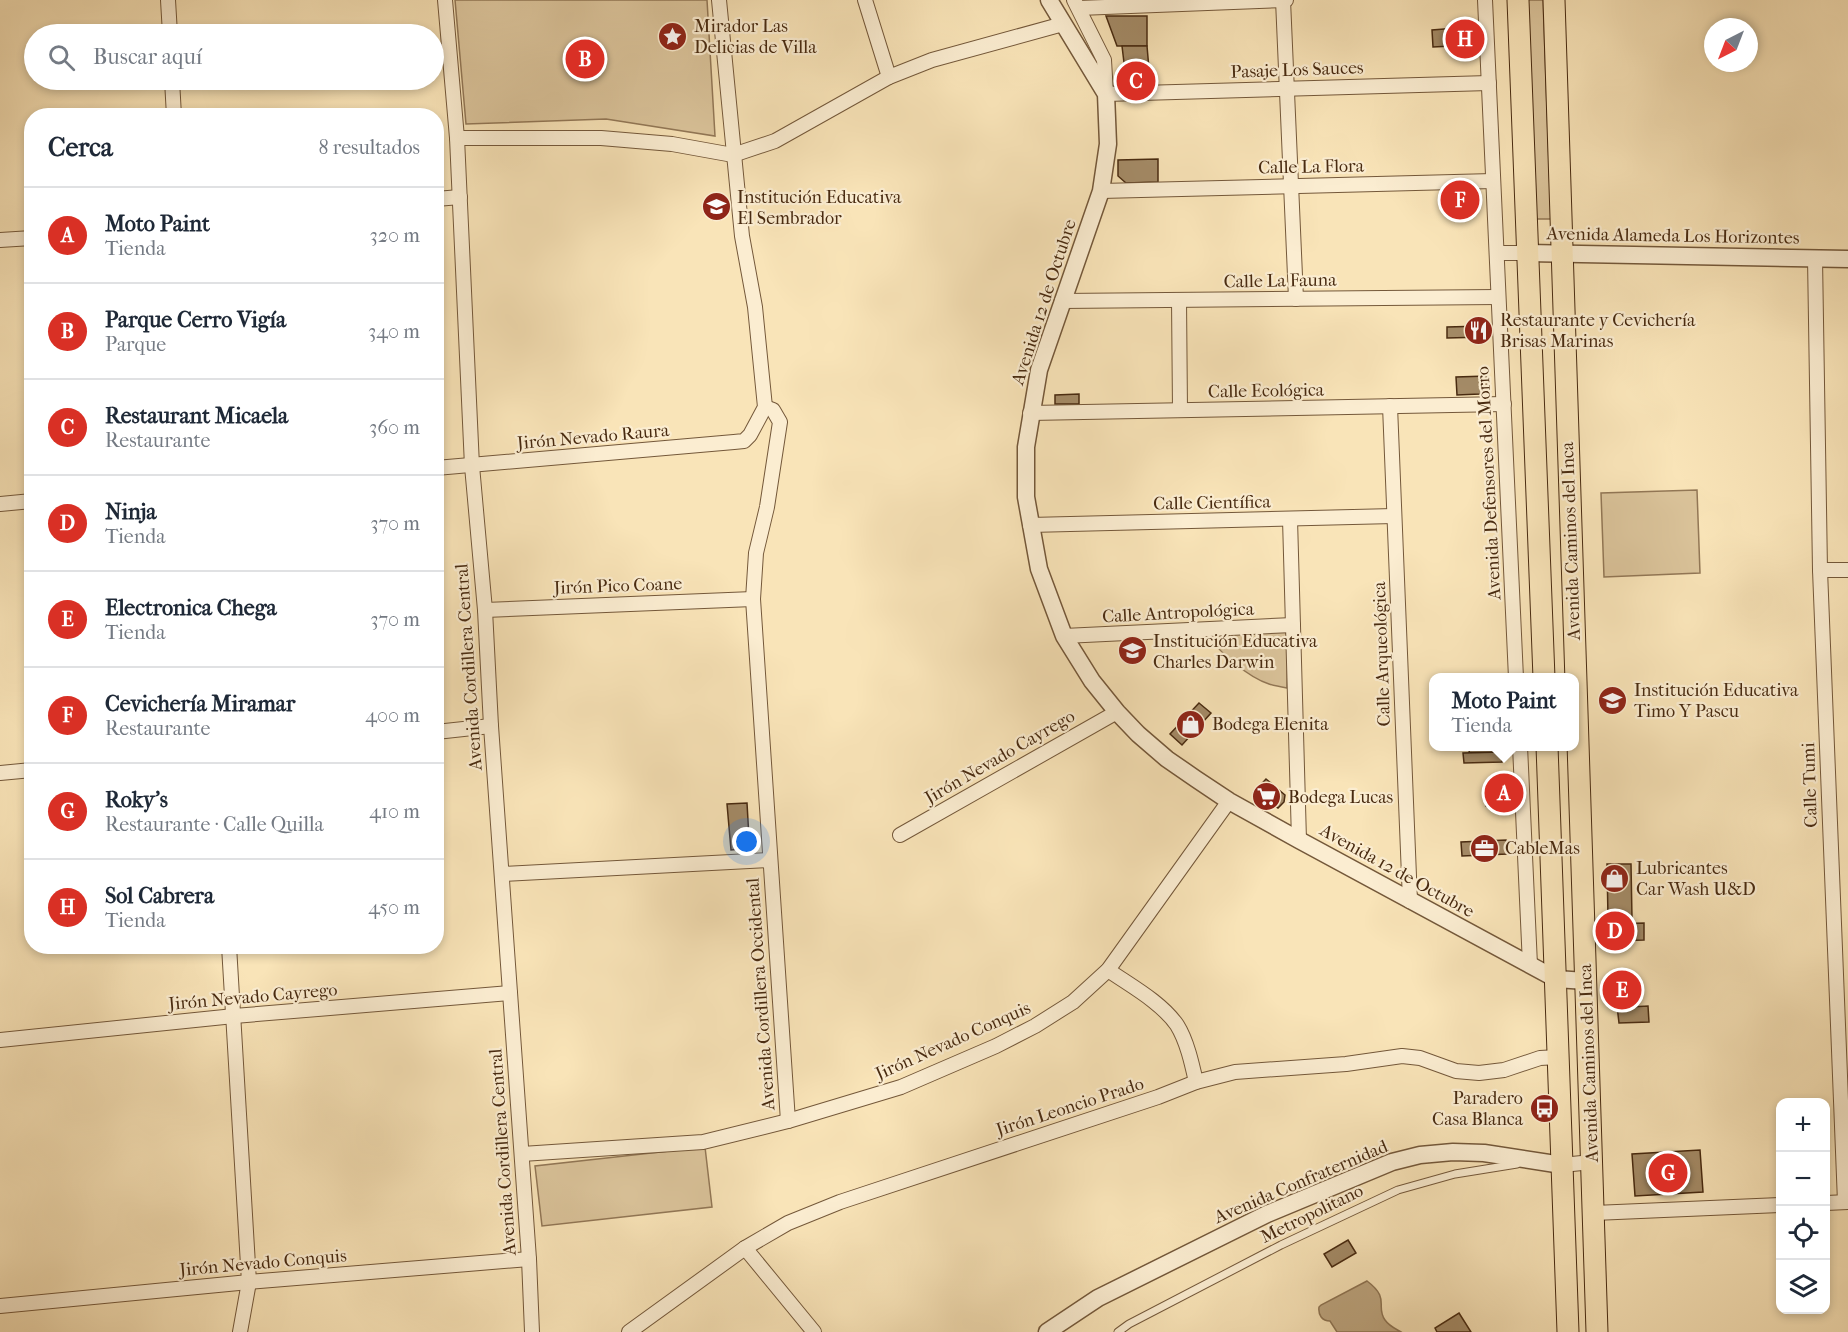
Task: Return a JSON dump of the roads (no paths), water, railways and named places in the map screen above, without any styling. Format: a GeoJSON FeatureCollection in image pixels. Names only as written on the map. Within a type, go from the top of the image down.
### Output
{"type":"FeatureCollection","features":[{"type":"Feature","properties":{"kind":"main road","name":"Avenida Caminos del Inca"},"geometry":{"type":"LineString","coordinates":[[1518,0],[1545,673]]}},
{"type":"Feature","properties":{"kind":"main road","name":"Avenida Caminos del Inca"},"geometry":{"type":"LineString","coordinates":[[1554,0],[1576,673]]}},
{"type":"Feature","properties":{"kind":"main road","name":"Avenida Caminos del Inca"},"geometry":{"type":"LineString","coordinates":[[1547,751],[1568,1332]]}},
{"type":"Feature","properties":{"kind":"main road","name":"Avenida Caminos del Inca"},"geometry":{"type":"LineString","coordinates":[[1579,751],[1597,1332]]}},
{"type":"Feature","properties":{"kind":"street"},"geometry":{"type":"LineString","coordinates":[[168,0],[169,24]]}},
{"type":"Feature","properties":{"kind":"street","name":"Avenida Cordillera Central"},"geometry":{"type":"LineString","coordinates":[[445,0],[457,138],[472,466],[485,610],[532,1332]]}},
{"type":"Feature","properties":{"kind":"street","name":"Avenida Cordillera Occidental"},"geometry":{"type":"LineString","coordinates":[[719,0],[742,236],[754,307],[765,407],[773,410],[780,422],[767,507],[756,553],[753,599],[788,1121]]}},
{"type":"Feature","properties":{"kind":"street"},"geometry":{"type":"LineString","coordinates":[[865,0],[889,77]]}},
{"type":"Feature","properties":{"kind":"street","name":"Avenida 12 de Octubre"},"geometry":{"type":"LineString","coordinates":[[1049,0],[1106,94]]}},
{"type":"Feature","properties":{"kind":"street"},"geometry":{"type":"LineString","coordinates":[[1076,4],[1284,0],[1296,299]]}},
{"type":"Feature","properties":{"kind":"street","name":"Avenida Defensores del Morro"},"geometry":{"type":"LineString","coordinates":[[1485,0],[1516,673]]}},
{"type":"Feature","properties":{"kind":"street","name":"Avenida 12 de Octubre"},"geometry":{"type":"LineString","coordinates":[[1076,4],[1104,60],[1108,144],[1101,191],[1039,370],[1030,414],[1025,476],[1030,525],[1039,568],[1064,636],[1092,681],[1138,734],[1167,759],[1229,801],[1556,979],[1586,981]]}},
{"type":"Feature","properties":{"kind":"street"},"geometry":{"type":"LineString","coordinates":[[457,138],[601,138],[672,144],[733,154],[775,141],[889,77],[932,60],[1063,24]]}},
{"type":"Feature","properties":{"kind":"street","name":"Pasaje Los Sauces"},"geometry":{"type":"LineString","coordinates":[[1106,94],[1489,83]]}},
{"type":"Feature","properties":{"kind":"street"},"geometry":{"type":"LineString","coordinates":[[173,90],[174,108]]}},
{"type":"Feature","properties":{"kind":"street","name":"Calle La Flora"},"geometry":{"type":"LineString","coordinates":[[1101,191],[1493,181]]}},
{"type":"Feature","properties":{"kind":"street"},"geometry":{"type":"LineString","coordinates":[[444,198],[460,197]]}},
{"type":"Feature","properties":{"kind":"street"},"geometry":{"type":"LineString","coordinates":[[0,240],[24,238]]}},
{"type":"Feature","properties":{"kind":"street","name":"Avenida Alameda Los Horizontes"},"geometry":{"type":"LineString","coordinates":[[1497,253],[1848,259]]}},
{"type":"Feature","properties":{"kind":"street","name":"Calle Tumi"},"geometry":{"type":"LineString","coordinates":[[1815,258],[1820,570],[1846,1202]]}},
{"type":"Feature","properties":{"kind":"street","name":"Calle La Fauna"},"geometry":{"type":"LineString","coordinates":[[1062,301],[1498,297]]}},
{"type":"Feature","properties":{"kind":"street"},"geometry":{"type":"LineString","coordinates":[[1179,300],[1180,411]]}},
{"type":"Feature","properties":{"kind":"street","name":"Calle Ecológica"},"geometry":{"type":"LineString","coordinates":[[1030,414],[1504,404]]}},
{"type":"Feature","properties":{"kind":"street","name":"Calle Arqueológica"},"geometry":{"type":"LineString","coordinates":[[1390,406],[1410,901]]}},
{"type":"Feature","properties":{"kind":"street","name":"Jirón Nevado Raura"},"geometry":{"type":"LineString","coordinates":[[444,468],[744,441],[750,435],[765,407]]}},
{"type":"Feature","properties":{"kind":"street"},"geometry":{"type":"LineString","coordinates":[[0,504],[24,502]]}},
{"type":"Feature","properties":{"kind":"street","name":"Calle Científica"},"geometry":{"type":"LineString","coordinates":[[1030,525],[1394,516]]}},
{"type":"Feature","properties":{"kind":"street"},"geometry":{"type":"LineString","coordinates":[[1290,519],[1299,840]]}},
{"type":"Feature","properties":{"kind":"street"},"geometry":{"type":"LineString","coordinates":[[1820,570],[1848,570]]}},
{"type":"Feature","properties":{"kind":"street","name":"Jirón Pico Coane"},"geometry":{"type":"LineString","coordinates":[[485,610],[753,599]]}},
{"type":"Feature","properties":{"kind":"street","name":"Calle Antropológica"},"geometry":{"type":"LineString","coordinates":[[1064,636],[1293,625]]}},
{"type":"Feature","properties":{"kind":"street","name":"Jirón Nevado Cayrego"},"geometry":{"type":"LineString","coordinates":[[900,835],[1117,712]]}},
{"type":"Feature","properties":{"kind":"street"},"geometry":{"type":"LineString","coordinates":[[444,731],[491,726]]}},
{"type":"Feature","properties":{"kind":"street"},"geometry":{"type":"LineString","coordinates":[[1520,751],[1530,965]]}},
{"type":"Feature","properties":{"kind":"street"},"geometry":{"type":"LineString","coordinates":[[0,773],[24,771]]}},
{"type":"Feature","properties":{"kind":"street","name":"Jirón Nevado Conquis"},"geometry":{"type":"LineString","coordinates":[[522,1154],[703,1142],[788,1121],[901,1087],[996,1046],[1035,1026],[1073,1002],[1108,970],[1229,801]]}},
{"type":"Feature","properties":{"kind":"street"},"geometry":{"type":"LineString","coordinates":[[502,874],[770,860]]}},
{"type":"Feature","properties":{"kind":"street"},"geometry":{"type":"LineString","coordinates":[[230,954],[249,1282],[240,1332]]}},
{"type":"Feature","properties":{"kind":"street"},"geometry":{"type":"LineString","coordinates":[[1108,970],[1153,1002],[1178,1026],[1196,1082]]}},
{"type":"Feature","properties":{"kind":"street","name":"Jirón Nevado Cayrego"},"geometry":{"type":"LineString","coordinates":[[0,1040],[234,1016],[510,993]]}},
{"type":"Feature","properties":{"kind":"street","name":"Jirón Leoncio Prado"},"geometry":{"type":"LineString","coordinates":[[629,1332],[745,1248],[788,1223],[840,1202],[1158,1097],[1196,1082],[1235,1072],[1346,1064],[1402,1056],[1420,1058],[1456,1071],[1479,1073],[1504,1070],[1540,1058],[1558,1057]]}},
{"type":"Feature","properties":{"kind":"street","name":"Avenida Confraternidad"},"geometry":{"type":"LineString","coordinates":[[1047,1332],[1098,1298],[1267,1214],[1392,1162],[1420,1155],[1452,1152],[1484,1153],[1562,1165],[1592,1162]]}},
{"type":"Feature","properties":{"kind":"street"},"geometry":{"type":"LineString","coordinates":[[1830,1203],[1846,1202]]}},
{"type":"Feature","properties":{"kind":"street"},"geometry":{"type":"LineString","coordinates":[[1594,1213],[1776,1205]]}},
{"type":"Feature","properties":{"kind":"street"},"geometry":{"type":"LineString","coordinates":[[745,1248],[814,1332]]}},
{"type":"Feature","properties":{"kind":"street","name":"Jirón Nevado Conquis"},"geometry":{"type":"LineString","coordinates":[[0,1306],[249,1282],[529,1259]]}},
{"type":"Feature","properties":{"kind":"lane","name":"Metropolitano"},"geometry":{"type":"LineString","coordinates":[[1118,1332],[1129,1324],[1281,1245],[1398,1190],[1455,1174],[1534,1161]]}},
{"type":"Feature","properties":{"kind":"place","name":"Mirador Las Delicias de Villa"},"geometry":{"type":"Point","coordinates":[673,36]}},
{"type":"Feature","properties":{"kind":"place","name":"Sol Cabrera"},"geometry":{"type":"Point","coordinates":[1465,39]}},
{"type":"Feature","properties":{"kind":"place","name":"Parque Cerro Vigía"},"geometry":{"type":"Point","coordinates":[585,59]}},
{"type":"Feature","properties":{"kind":"place","name":"Restaurant Micaela"},"geometry":{"type":"Point","coordinates":[1136,81]}},
{"type":"Feature","properties":{"kind":"place","name":"Cevichería Miramar"},"geometry":{"type":"Point","coordinates":[1460,200]}},
{"type":"Feature","properties":{"kind":"place","name":"Institución Educativa El Sembrador"},"geometry":{"type":"Point","coordinates":[716,207]}},
{"type":"Feature","properties":{"kind":"place","name":"Restaurante y Cevichería Brisas Marinas"},"geometry":{"type":"Point","coordinates":[1479,330]}},
{"type":"Feature","properties":{"kind":"place","name":"Institución Educativa Charles Darwin"},"geometry":{"type":"Point","coordinates":[1132,651]}},
{"type":"Feature","properties":{"kind":"place","name":"Institución Educativa Timo Y Pascu"},"geometry":{"type":"Point","coordinates":[1613,700]}},
{"type":"Feature","properties":{"kind":"place","name":"Bodega Elenita"},"geometry":{"type":"Point","coordinates":[1191,724]}},
{"type":"Feature","properties":{"kind":"place","name":"Moto Paint"},"geometry":{"type":"Point","coordinates":[1504,793]}},
{"type":"Feature","properties":{"kind":"place","name":"Bodega Lucas"},"geometry":{"type":"Point","coordinates":[1267,797]}},
{"type":"Feature","properties":{"kind":"place","name":"CableMas"},"geometry":{"type":"Point","coordinates":[1484,848]}},
{"type":"Feature","properties":{"kind":"place","name":"Lubricantes Car Wash U&D"},"geometry":{"type":"Point","coordinates":[1615,878]}},
{"type":"Feature","properties":{"kind":"place","name":"Ninja"},"geometry":{"type":"Point","coordinates":[1615,931]}},
{"type":"Feature","properties":{"kind":"place","name":"Electronica Chega"},"geometry":{"type":"Point","coordinates":[1622,990]}},
{"type":"Feature","properties":{"kind":"place","name":"Paradero Casa Blanca"},"geometry":{"type":"Point","coordinates":[1544,1108]}},
{"type":"Feature","properties":{"kind":"place","name":"Roky's"},"geometry":{"type":"Point","coordinates":[1668,1173]}}]}
